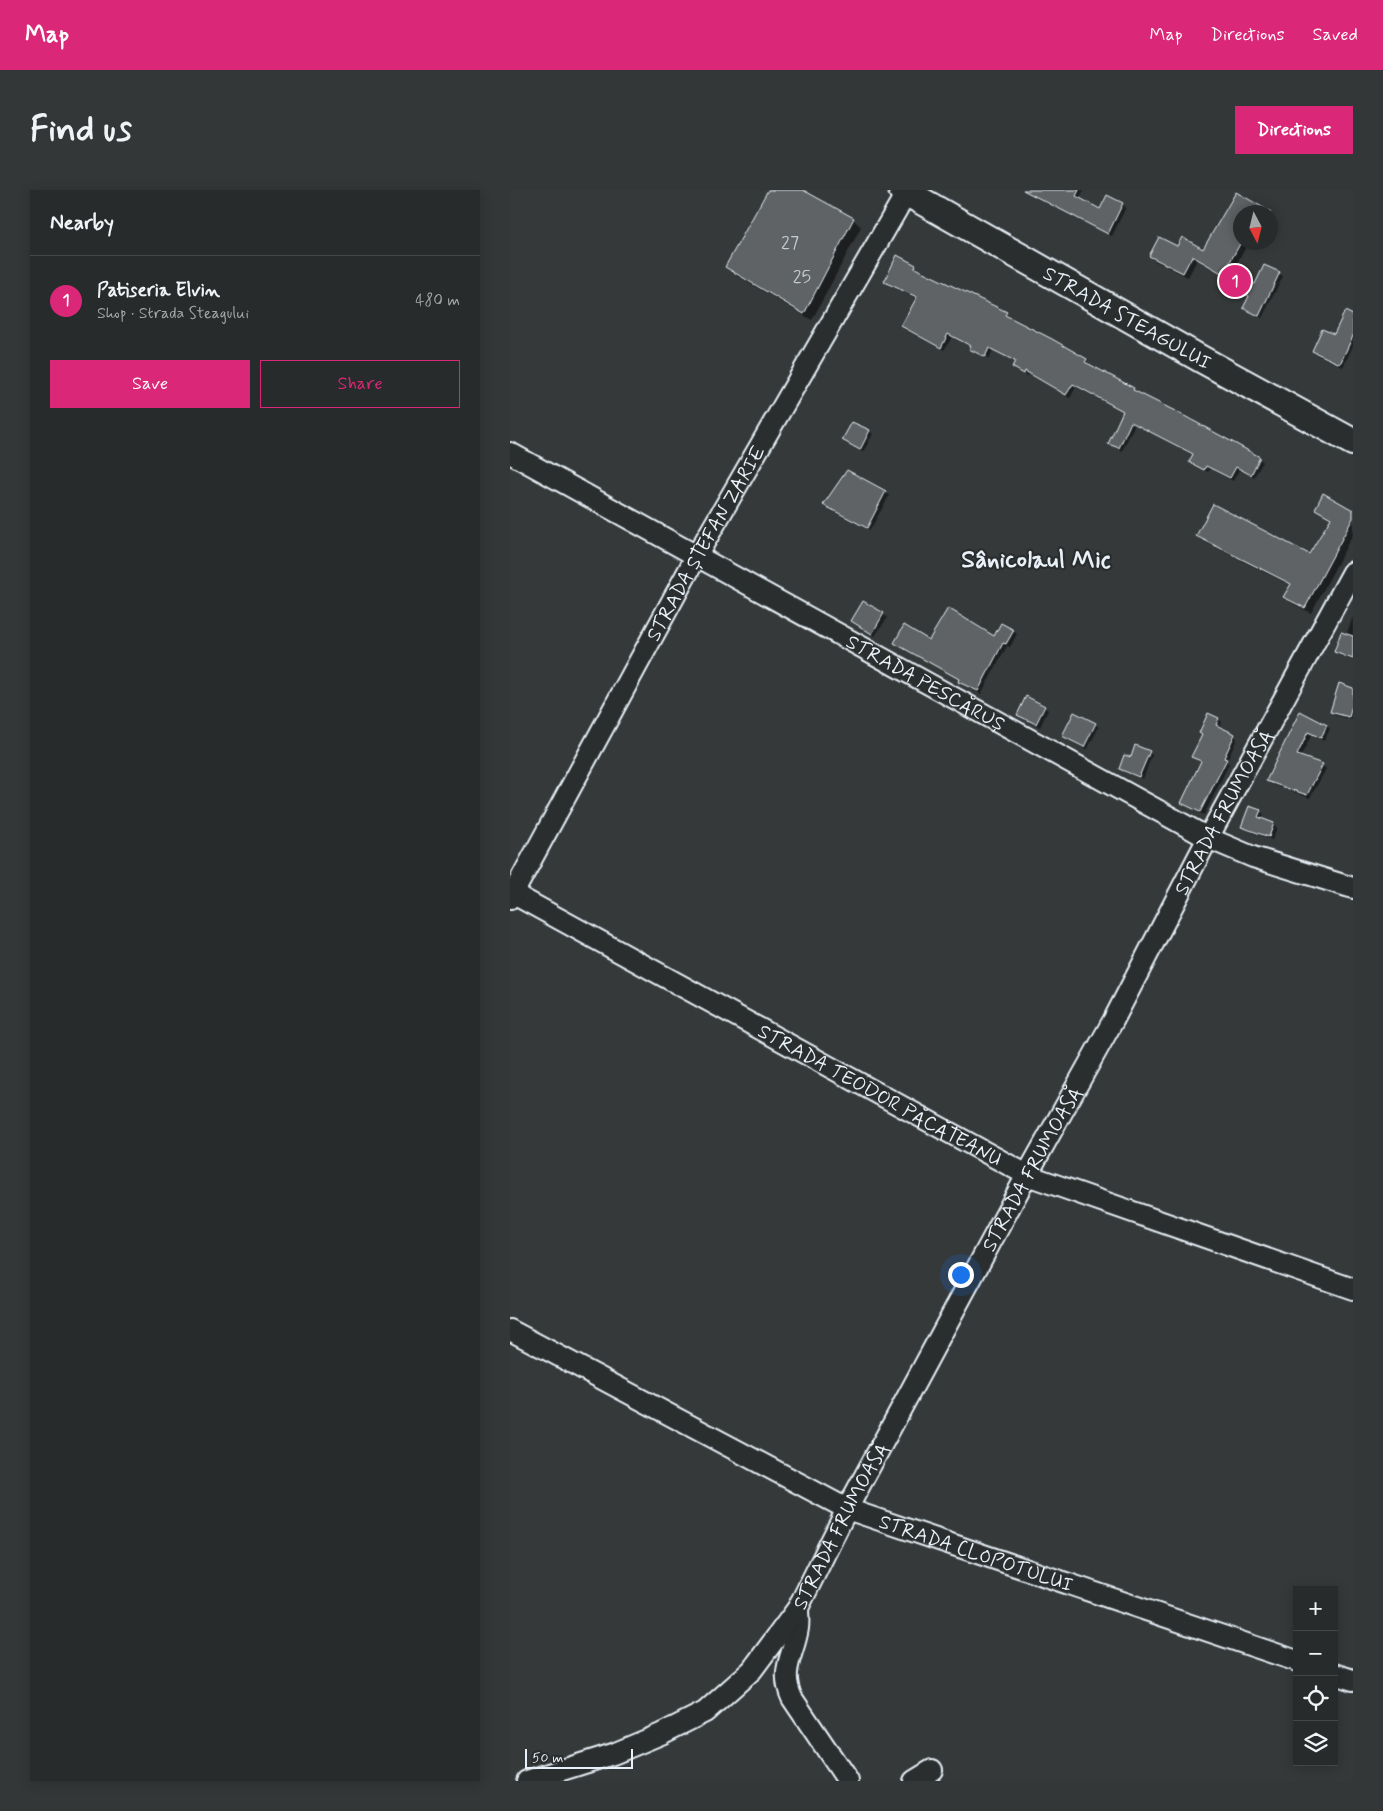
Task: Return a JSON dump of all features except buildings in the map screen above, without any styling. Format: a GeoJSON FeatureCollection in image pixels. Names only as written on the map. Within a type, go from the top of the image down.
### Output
{"type":"FeatureCollection","features":[{"type":"Feature","properties":{"kind":"main road","name":"STRADA STEAGULUI"},"geometry":{"type":"LineString","coordinates":[[906,191],[1201,359],[1353,442]]}},
{"type":"Feature","properties":{"kind":"street","name":"STRADA ȘTEFAN ZARIE"},"geometry":{"type":"LineString","coordinates":[[511,895],[697,555],[906,191]]}},
{"type":"Feature","properties":{"kind":"street","name":"STRADA PESCĂRUȘ"},"geometry":{"type":"LineString","coordinates":[[510,453],[1208,838],[1254,857],[1353,888]]}},
{"type":"Feature","properties":{"kind":"street","name":"STRADA FRUMOASĂ"},"geometry":{"type":"LineString","coordinates":[[527,1781],[613,1754],[705,1712],[752,1670],[798,1608],[847,1509],[1027,1175],[1113,1022],[1208,838],[1353,572]]}},
{"type":"Feature","properties":{"kind":"street","name":"STRADA TEODOR PĂCĂTEANU"},"geometry":{"type":"LineString","coordinates":[[511,895],[1027,1175],[1353,1289]]}},
{"type":"Feature","properties":{"kind":"street","name":"STRADA CLOPOTULUI"},"geometry":{"type":"LineString","coordinates":[[510,1330],[847,1509],[1293,1660]]}},
{"type":"Feature","properties":{"kind":"street"},"geometry":{"type":"LineString","coordinates":[[798,1608],[799,1626],[787,1666],[788,1688],[792,1698],[848,1781]]}},
{"type":"Feature","properties":{"kind":"street"},"geometry":{"type":"LineString","coordinates":[[1338,1675],[1353,1680]]}},
{"type":"Feature","properties":{"kind":"street"},"geometry":{"type":"LineString","coordinates":[[914,1781],[932,1770]]}},
{"type":"Feature","properties":{"kind":"place","name":"Patiseria Elvin"},"geometry":{"type":"Point","coordinates":[1235,281]}},
{"type":"Feature","properties":{"kind":"district","name":"Sânicolaul Mic"},"geometry":{"type":"Point","coordinates":[1036,558]}}]}
